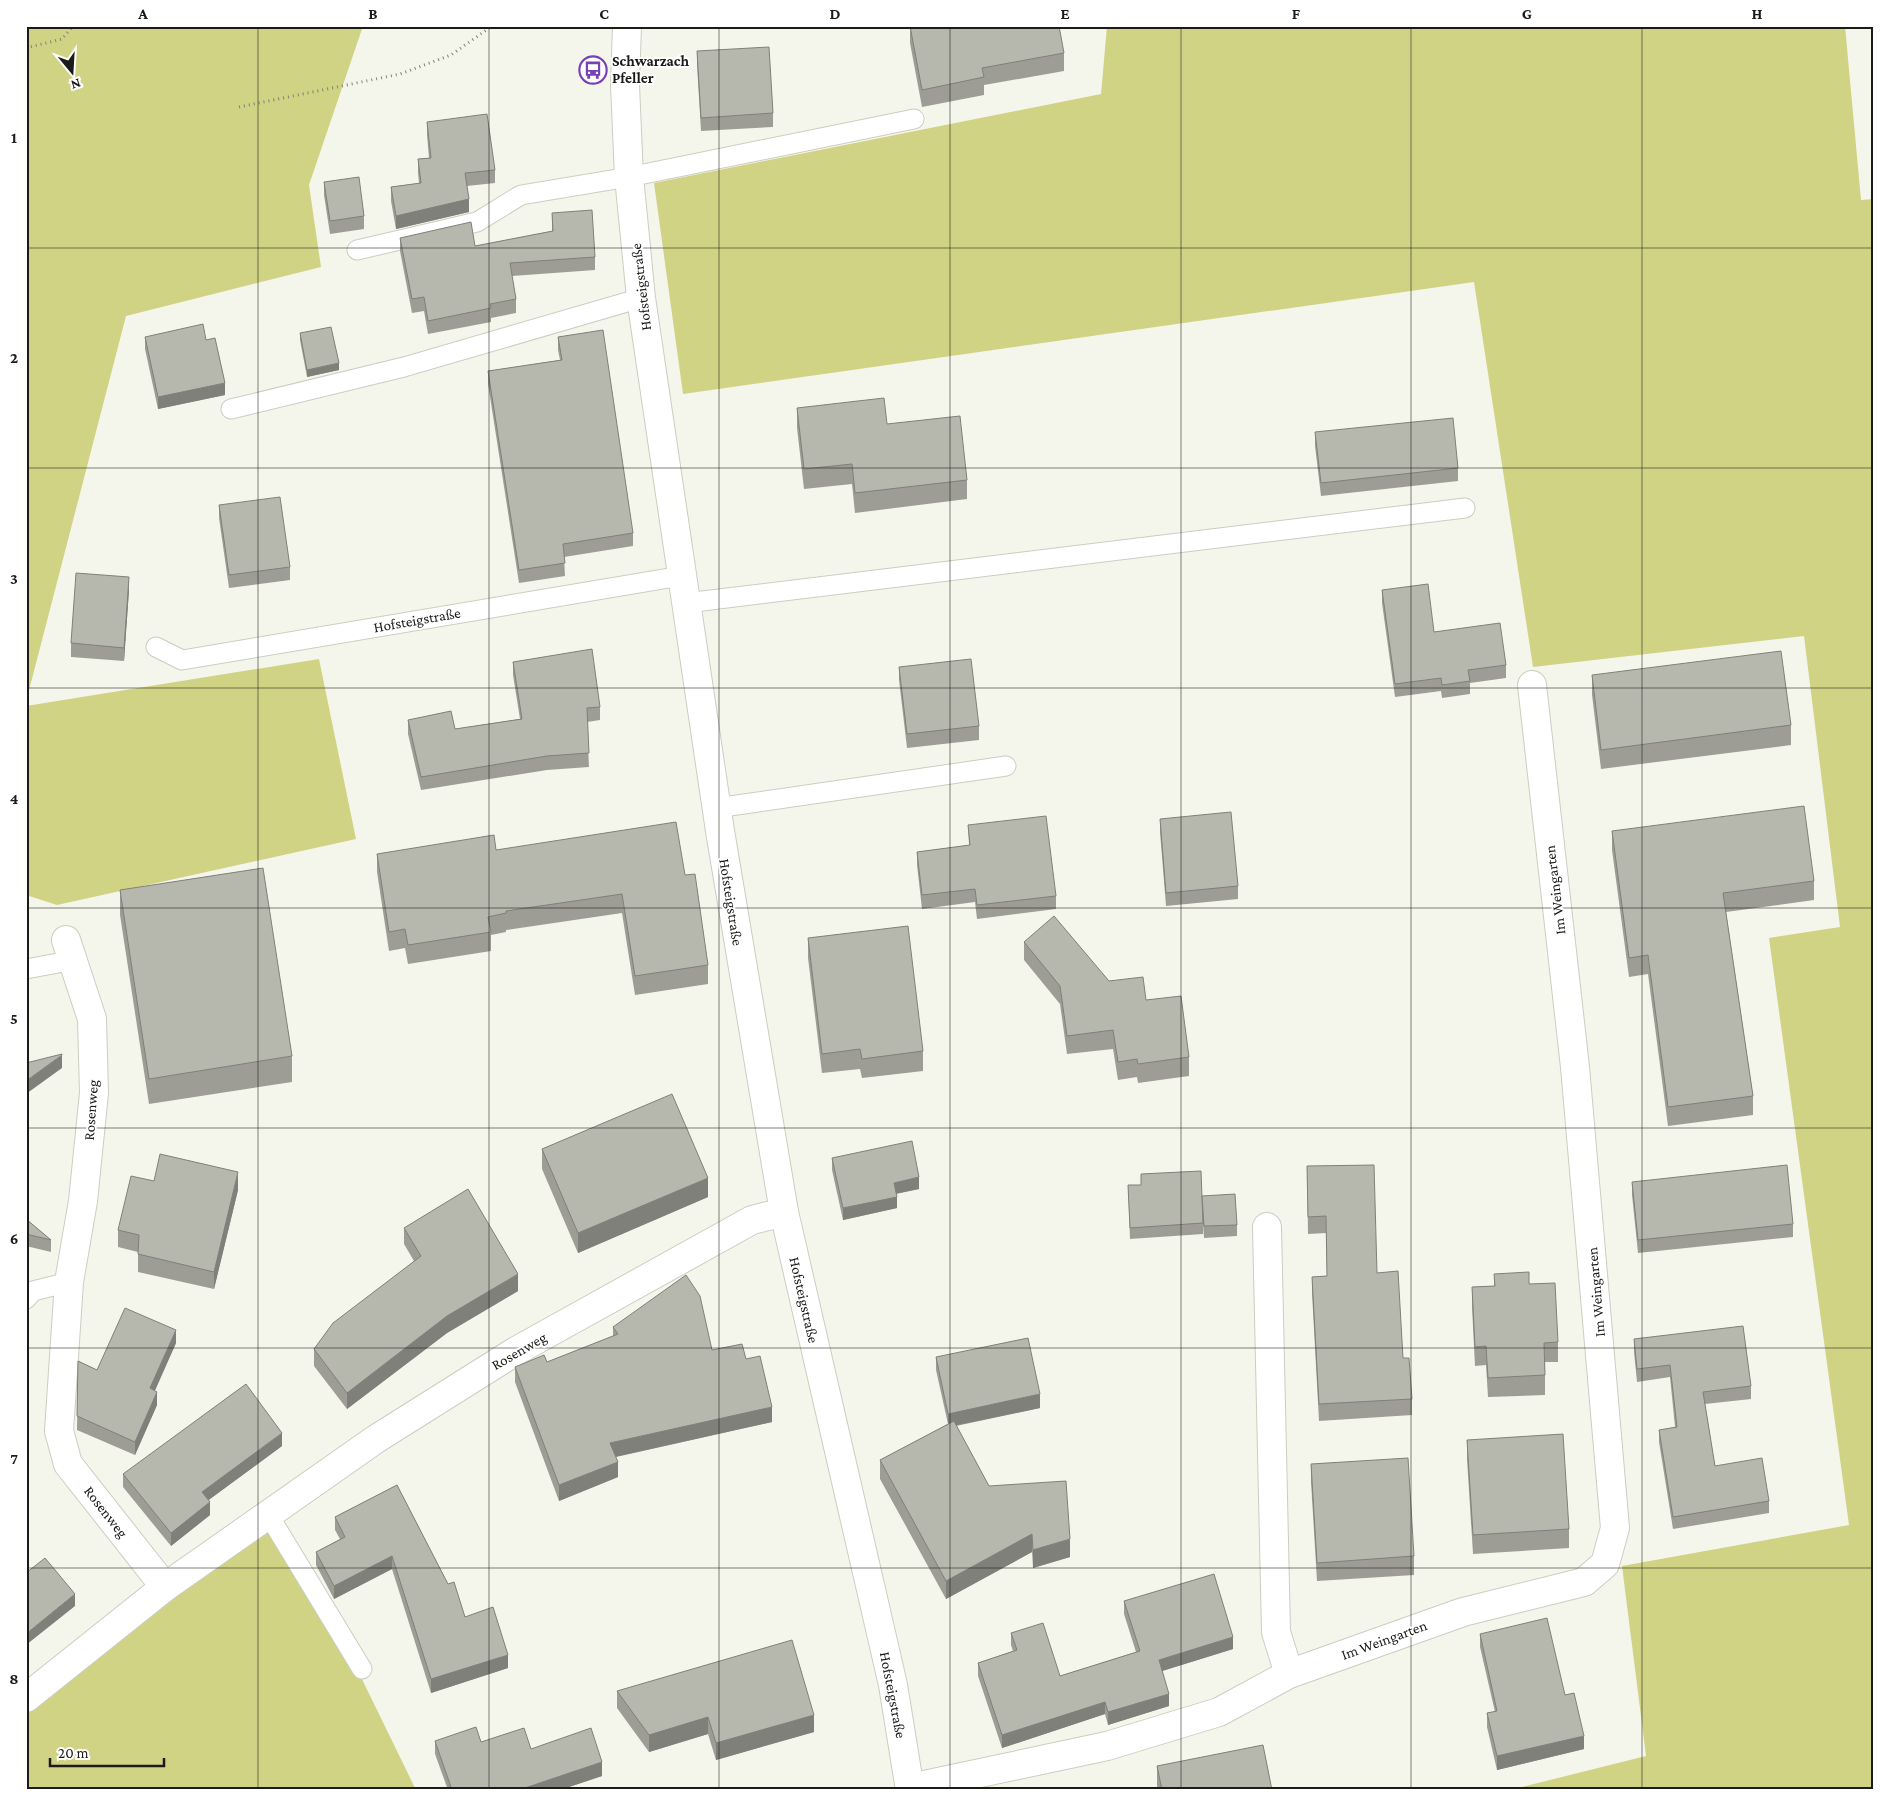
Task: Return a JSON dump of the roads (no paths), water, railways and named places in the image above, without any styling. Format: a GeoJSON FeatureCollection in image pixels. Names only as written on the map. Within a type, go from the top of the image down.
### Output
{"type":"FeatureCollection","features":[{"type":"Feature","properties":{"kind":"street","name":"Hofsteigstraße"},"geometry":{"type":"LineString","coordinates":[[627,26],[625,85],[629,177],[642,298],[716,808],[784,1212],[893,1685],[910,1789]]}},
{"type":"Feature","properties":{"kind":"street","name":"Im Weingarten"},"geometry":{"type":"LineString","coordinates":[[910,1789],[1107,1746],[1219,1712],[1289,1674],[1463,1612],[1584,1582],[1605,1564],[1615,1528],[1575,1067],[1532,685]]}},
{"type":"Feature","properties":{"kind":"street","name":"Rosenweg"},"geometry":{"type":"LineString","coordinates":[[70,950],[92,1019],[94,1093],[83,1200],[69,1282],[59,1431],[68,1464],[165,1587]]}},
{"type":"Feature","properties":{"kind":"street","name":"Rosenweg"},"geometry":{"type":"LineString","coordinates":[[26,1698],[165,1587],[376,1440],[516,1351],[752,1220],[784,1212]]}},
{"type":"Feature","properties":{"kind":"street"},"geometry":{"type":"LineString","coordinates":[[1267,1227],[1276,1632],[1289,1674]]}},
{"type":"Feature","properties":{"kind":"lane"},"geometry":{"type":"LineString","coordinates":[[357,250],[477,222],[521,195],[629,177],[914,119]]}},
{"type":"Feature","properties":{"kind":"lane"},"geometry":{"type":"LineString","coordinates":[[231,409],[404,367],[642,298]]}},
{"type":"Feature","properties":{"kind":"lane"},"geometry":{"type":"LineString","coordinates":[[686,603],[1465,508]]}},
{"type":"Feature","properties":{"kind":"lane","name":"Hofsteigstraße"},"geometry":{"type":"LineString","coordinates":[[156,647],[182,660],[682,576]]}},
{"type":"Feature","properties":{"kind":"lane"},"geometry":{"type":"LineString","coordinates":[[716,808],[1006,766]]}},
{"type":"Feature","properties":{"kind":"lane"},"geometry":{"type":"LineString","coordinates":[[26,969],[70,950]]}},
{"type":"Feature","properties":{"kind":"lane"},"geometry":{"type":"LineString","coordinates":[[26,1299],[33,1291],[69,1282]]}},
{"type":"Feature","properties":{"kind":"lane"},"geometry":{"type":"LineString","coordinates":[[268,1514],[362,1669]]}},
{"type":"Feature","properties":{"kind":"place","name":"Schwarzach Pfeller"},"geometry":{"type":"Point","coordinates":[593,70]}}]}
